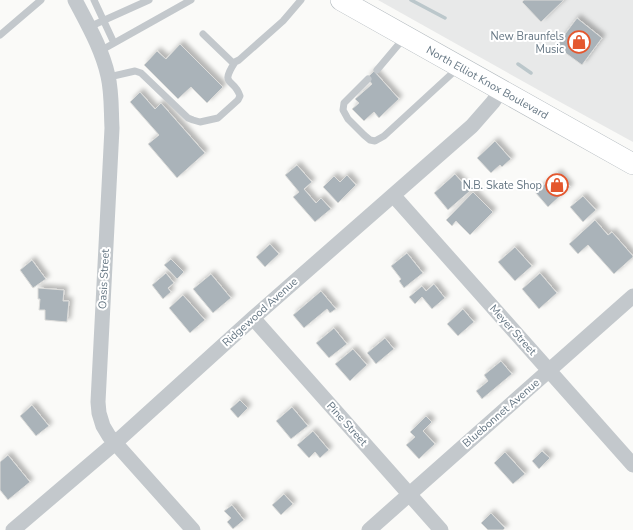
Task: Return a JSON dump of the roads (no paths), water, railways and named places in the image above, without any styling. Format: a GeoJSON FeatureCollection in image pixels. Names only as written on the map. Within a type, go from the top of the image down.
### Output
{"type":"FeatureCollection","features":[{"type":"Feature","properties":{"kind":"main road","name":"North Elliot Knox Boulevard"},"geometry":{"type":"LineString","coordinates":[[341,0],[633,164]]}},
{"type":"Feature","properties":{"kind":"street","name":"Oasis Street"},"geometry":{"type":"LineString","coordinates":[[75,0],[100,51],[108,77],[111,97],[112,128],[98,413],[103,426],[115,443],[193,530]]}},
{"type":"Feature","properties":{"kind":"street","name":"Ridgewood Avenue"},"geometry":{"type":"LineString","coordinates":[[13,530],[115,443],[253,318],[472,126],[493,102],[501,90]]}},
{"type":"Feature","properties":{"kind":"street","name":"Meyer Street"},"geometry":{"type":"LineString","coordinates":[[393,195],[633,465]]}},
{"type":"Feature","properties":{"kind":"street","name":"Bluebonnet Avenue"},"geometry":{"type":"LineString","coordinates":[[369,530],[633,296]]}},
{"type":"Feature","properties":{"kind":"street","name":"Pine Street"},"geometry":{"type":"LineString","coordinates":[[253,318],[442,530]]}},
{"type":"Feature","properties":{"kind":"lane"},"geometry":{"type":"LineString","coordinates":[[0,35],[41,0]]}},
{"type":"Feature","properties":{"kind":"lane"},"geometry":{"type":"LineString","coordinates":[[89,27],[149,0]]}},
{"type":"Feature","properties":{"kind":"lane"},"geometry":{"type":"LineString","coordinates":[[100,51],[191,0]]}},
{"type":"Feature","properties":{"kind":"lane"},"geometry":{"type":"LineString","coordinates":[[108,77],[135,71],[141,74],[188,118],[200,122],[218,118],[238,100],[240,96],[239,92],[229,80],[228,76],[235,62],[283,20],[301,0]]}},
{"type":"Feature","properties":{"kind":"lane"},"geometry":{"type":"LineString","coordinates":[[95,1],[114,43]]}},
{"type":"Feature","properties":{"kind":"lane"},"geometry":{"type":"LineString","coordinates":[[203,34],[232,62],[235,62]]}},
{"type":"Feature","properties":{"kind":"lane"},"geometry":{"type":"LineString","coordinates":[[377,70],[405,36]]}},
{"type":"Feature","properties":{"kind":"lane"},"geometry":{"type":"LineString","coordinates":[[368,79],[344,103],[343,110],[348,119],[364,136],[375,141],[384,136],[459,66]]}},
{"type":"Feature","properties":{"kind":"waterway"},"geometry":{"type":"LineString","coordinates":[[411,0],[445,18]]}},
{"type":"Feature","properties":{"kind":"waterway"},"geometry":{"type":"LineString","coordinates":[[518,64],[531,73]]}},
{"type":"Feature","properties":{"kind":"place","name":"New Braunfels Music"},"geometry":{"type":"Point","coordinates":[579,42]}},
{"type":"Feature","properties":{"kind":"place","name":"N.B. Skate Shop"},"geometry":{"type":"Point","coordinates":[557,185]}}]}
